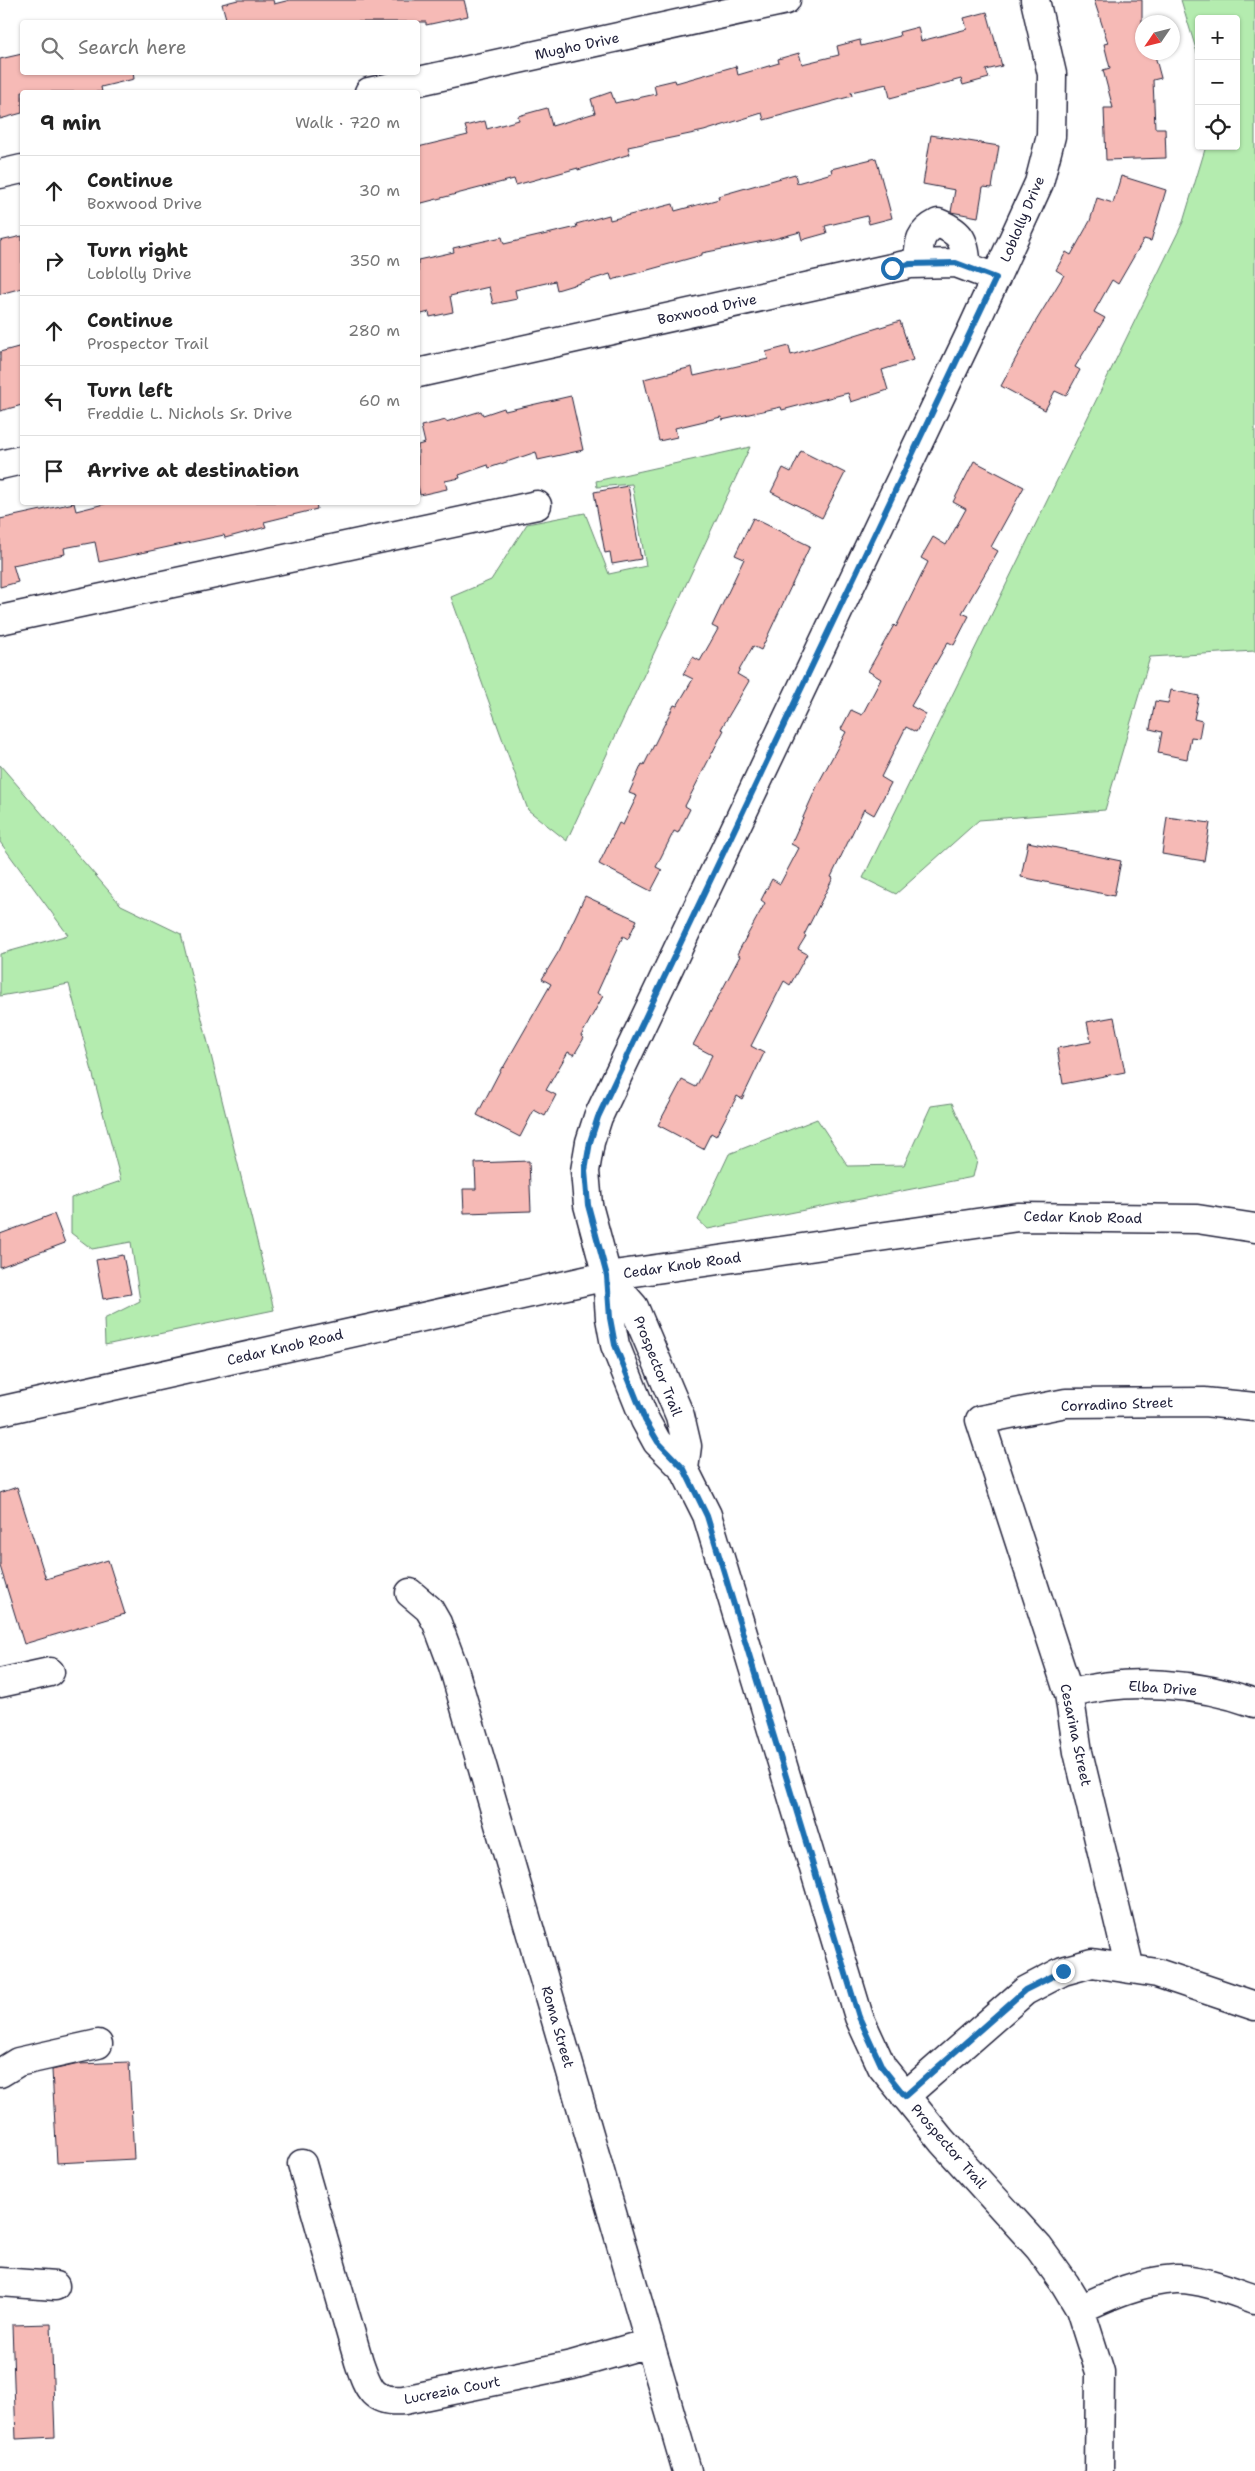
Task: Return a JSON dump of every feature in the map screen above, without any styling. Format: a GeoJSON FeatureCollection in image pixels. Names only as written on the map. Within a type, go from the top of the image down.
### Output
{"type":"FeatureCollection","features":[{"type":"Feature","properties":{"kind":"street","name":"Mugho Drive"},"geometry":{"type":"LineString","coordinates":[[378,90],[786,0]]}},
{"type":"Feature","properties":{"kind":"street","name":"Loblolly Drive"},"geometry":{"type":"LineString","coordinates":[[607,1276],[588,1205],[585,1171],[590,1142],[598,1117],[996,278],[1039,183],[1051,136],[1052,74],[1034,0]]}},
{"type":"Feature","properties":{"kind":"street"},"geometry":{"type":"LineString","coordinates":[[0,174],[20,169]]}},
{"type":"Feature","properties":{"kind":"street"},"geometry":{"type":"LineString","coordinates":[[918,264],[919,244],[926,229],[938,223],[954,229],[964,245],[967,267]]}},
{"type":"Feature","properties":{"kind":"street","name":"Boxwood Drive"},"geometry":{"type":"LineString","coordinates":[[420,373],[918,264],[956,263],[996,278]]}},
{"type":"Feature","properties":{"kind":"street"},"geometry":{"type":"LineString","coordinates":[[0,465],[20,460]]}},
{"type":"Feature","properties":{"kind":"street"},"geometry":{"type":"LineString","coordinates":[[0,620],[537,505]]}},
{"type":"Feature","properties":{"kind":"street","name":"Cedar Knob Road"},"geometry":{"type":"LineString","coordinates":[[0,1411],[607,1276],[1018,1216],[1197,1219],[1255,1228]]}},
{"type":"Feature","properties":{"kind":"street","name":"Prospector Trail"},"geometry":{"type":"LineString","coordinates":[[607,1276],[634,1307],[680,1416],[687,1446],[684,1469],[707,1516],[859,2017],[882,2067],[942,2140],[1039,2248],[1080,2309],[1100,2372],[1099,2471]]}},
{"type":"Feature","properties":{"kind":"street","name":"Corradino Street"},"geometry":{"type":"LineString","coordinates":[[980,1420],[1066,1403],[1204,1402],[1255,1408]]}},
{"type":"Feature","properties":{"kind":"street","name":"Cesarina Street"},"geometry":{"type":"LineString","coordinates":[[980,1420],[1069,1694],[1078,1752],[1130,1969]]}},
{"type":"Feature","properties":{"kind":"street","name":"Roma Street"},"geometry":{"type":"LineString","coordinates":[[410,1593],[429,1609],[437,1623],[453,1666],[686,2471]]}},
{"type":"Feature","properties":{"kind":"street"},"geometry":{"type":"LineString","coordinates":[[3,1676],[50,1672]]}},
{"type":"Feature","properties":{"kind":"street","name":"Elba Drive"},"geometry":{"type":"LineString","coordinates":[[1069,1694],[1089,1688],[1130,1684],[1183,1687],[1233,1695],[1255,1703]]}},
{"type":"Feature","properties":{"kind":"street"},"geometry":{"type":"LineString","coordinates":[[905,2096],[1025,1990],[1063,1971],[1092,1963],[1157,1973],[1255,2006]]}},
{"type":"Feature","properties":{"kind":"street"},"geometry":{"type":"LineString","coordinates":[[0,2072],[18,2062],[98,2044]]}},
{"type":"Feature","properties":{"kind":"street","name":"Lucrezia Court"},"geometry":{"type":"LineString","coordinates":[[302,2164],[359,2362],[367,2383],[381,2399],[390,2401],[404,2400],[563,2367],[649,2343]]}},
{"type":"Feature","properties":{"kind":"street"},"geometry":{"type":"LineString","coordinates":[[1080,2309],[1142,2284],[1178,2279],[1223,2288],[1255,2298]]}},
{"type":"Feature","properties":{"kind":"street"},"geometry":{"type":"LineString","coordinates":[[0,2282],[55,2286]]}},
{"type":"Feature","properties":{"kind":"green space"},"geometry":{"type":"Polygon","coordinates":[[[1181,0],[1255,0],[1255,651],[1150,657],[1105,810],[979,820],[896,894],[863,878],[1183,222],[1205,150],[1240,150],[1240,15],[1195,15],[1195,46],[1181,0]]]}},
{"type":"Feature","properties":{"kind":"green space"},"geometry":{"type":"Polygon","coordinates":[[[750,447],[567,841],[528,810],[451,597],[491,580],[527,524],[585,513],[609,574],[646,566],[632,484],[597,487],[596,481],[750,447]]]}},
{"type":"Feature","properties":{"kind":"green space"},"geometry":{"type":"Polygon","coordinates":[[[0,765],[121,905],[181,934],[274,1310],[105,1345],[104,1319],[140,1301],[131,1242],[92,1249],[71,1233],[71,1198],[121,1181],[69,984],[0,996],[0,954],[68,935],[0,842],[0,765]]]}},
{"type":"Feature","properties":{"kind":"green space"},"geometry":{"type":"Polygon","coordinates":[[[952,1103],[977,1160],[973,1177],[708,1229],[698,1220],[729,1154],[817,1119],[848,1166],[904,1165],[931,1106],[952,1103]]]}},
{"type":"Feature","properties":{"kind":"building"},"geometry":{"type":"Polygon","coordinates":[[[238,0],[273,0],[274,4],[290,0],[464,0],[468,16],[426,25],[426,22],[420,22],[420,20],[226,20],[222,4],[238,0]]]}},
{"type":"Feature","properties":{"kind":"building"},"geometry":{"type":"Polygon","coordinates":[[[1094,0],[1142,0],[1142,15],[1135,15],[1135,60],[1156,60],[1161,78],[1153,80],[1155,128],[1165,128],[1166,158],[1106,160],[1104,108],[1113,108],[1103,70],[1110,68],[1104,44],[1108,43],[1094,0]]]}},
{"type":"Feature","properties":{"kind":"building"},"geometry":{"type":"Polygon","coordinates":[[[987,12],[1002,66],[986,70],[989,78],[963,85],[961,79],[890,98],[887,84],[851,92],[852,96],[764,120],[762,113],[704,131],[628,147],[630,154],[578,170],[578,168],[516,185],[514,179],[420,203],[420,147],[468,135],[465,126],[485,121],[487,129],[519,120],[518,116],[547,108],[552,126],[595,113],[591,99],[611,92],[615,103],[656,94],[654,85],[675,80],[676,83],[736,66],[738,75],[779,63],[778,59],[799,53],[802,64],[839,55],[837,46],[860,40],[861,46],[900,36],[899,32],[918,27],[921,41],[967,29],[964,18],[987,12]]]}},
{"type":"Feature","properties":{"kind":"building"},"geometry":{"type":"Polygon","coordinates":[[[20,54],[20,75],[133,75],[134,79],[101,87],[102,90],[20,90],[20,114],[0,119],[0,59],[20,54]]]}},
{"type":"Feature","properties":{"kind":"building"},"geometry":{"type":"Polygon","coordinates":[[[931,135],[999,146],[992,188],[983,187],[978,217],[951,212],[955,190],[923,184],[931,135]]]}},
{"type":"Feature","properties":{"kind":"building"},"geometry":{"type":"Polygon","coordinates":[[[876,158],[892,218],[869,224],[867,216],[825,226],[827,233],[802,240],[800,232],[702,253],[702,255],[612,280],[610,274],[557,290],[555,281],[515,290],[517,299],[493,304],[489,287],[450,296],[453,312],[430,317],[429,312],[420,314],[420,260],[454,252],[453,248],[502,237],[504,244],[577,227],[576,224],[609,215],[610,220],[673,204],[675,211],[719,199],[718,196],[795,174],[797,183],[832,173],[831,169],[876,158]]]}},
{"type":"Feature","properties":{"kind":"building"},"geometry":{"type":"Polygon","coordinates":[[[1121,176],[1166,190],[1151,241],[1144,239],[1118,284],[1112,280],[1094,312],[1105,318],[1075,367],[1080,370],[1066,396],[1055,391],[1045,410],[1001,386],[1036,321],[1064,275],[1056,270],[1066,252],[1071,255],[1090,221],[1097,198],[1113,203],[1121,176]]]}},
{"type":"Feature","properties":{"kind":"building"},"geometry":{"type":"Polygon","coordinates":[[[20,236],[20,289],[0,294],[0,241],[20,236]]]}},
{"type":"Feature","properties":{"kind":"building"},"geometry":{"type":"Polygon","coordinates":[[[900,321],[913,360],[882,370],[888,390],[851,402],[848,393],[782,410],[781,407],[722,420],[721,417],[675,428],[677,437],[659,441],[644,379],[692,367],[694,376],[768,359],[766,352],[789,346],[791,355],[900,321]]]}},
{"type":"Feature","properties":{"kind":"building"},"geometry":{"type":"Polygon","coordinates":[[[20,347],[20,406],[0,411],[0,352],[20,347]]]}},
{"type":"Feature","properties":{"kind":"building"},"geometry":{"type":"Polygon","coordinates":[[[571,396],[583,450],[538,460],[536,452],[489,468],[488,465],[459,475],[460,478],[445,481],[447,489],[420,495],[420,444],[425,443],[421,426],[446,420],[446,422],[481,411],[483,415],[504,408],[505,411],[571,396]]]}},
{"type":"Feature","properties":{"kind":"building"},"geometry":{"type":"Polygon","coordinates":[[[801,451],[845,473],[822,518],[771,492],[783,468],[791,472],[801,451]]]}},
{"type":"Feature","properties":{"kind":"building"},"geometry":{"type":"Polygon","coordinates":[[[974,461],[1024,487],[991,547],[998,551],[962,613],[969,616],[954,645],[948,642],[911,706],[926,714],[916,732],[906,727],[881,777],[891,783],[874,815],[864,809],[831,877],[833,878],[804,935],[806,936],[798,949],[807,954],[790,985],[784,981],[751,1046],[764,1053],[742,1099],[737,1096],[716,1136],[711,1133],[703,1149],[658,1125],[682,1080],[696,1087],[712,1055],[693,1045],[740,956],[737,954],[765,903],[761,900],[772,879],[780,884],[799,848],[791,844],[818,784],[846,732],[841,729],[851,710],[862,715],[881,679],[868,671],[894,625],[896,627],[928,562],[921,558],[933,537],[946,545],[966,509],[953,502],[974,461]]]}},
{"type":"Feature","properties":{"kind":"building"},"geometry":{"type":"Polygon","coordinates":[[[628,486],[641,559],[612,564],[610,552],[605,553],[594,492],[628,486]]]}},
{"type":"Feature","properties":{"kind":"building"},"geometry":{"type":"Polygon","coordinates":[[[65,505],[74,505],[76,511],[100,505],[316,505],[317,509],[264,522],[266,527],[225,538],[224,535],[99,562],[95,542],[64,548],[65,554],[13,565],[18,582],[0,587],[0,519],[65,505]]]}},
{"type":"Feature","properties":{"kind":"building"},"geometry":{"type":"Polygon","coordinates":[[[753,518],[810,546],[761,650],[753,646],[737,674],[749,681],[721,729],[724,730],[685,806],[690,809],[678,833],[674,831],[656,867],[662,870],[651,891],[599,864],[619,823],[623,825],[637,796],[629,793],[642,764],[644,765],[674,705],[677,706],[693,679],[683,674],[693,657],[700,661],[718,629],[712,626],[744,559],[735,555],[753,518]]]}},
{"type":"Feature","properties":{"kind":"building"},"geometry":{"type":"Polygon","coordinates":[[[1171,690],[1199,696],[1194,719],[1202,721],[1199,738],[1191,737],[1187,759],[1158,753],[1162,732],[1150,729],[1155,701],[1168,703],[1171,690]]]}},
{"type":"Feature","properties":{"kind":"building"},"geometry":{"type":"Polygon","coordinates":[[[1167,817],[1210,823],[1204,861],[1162,854],[1167,817]]]}},
{"type":"Feature","properties":{"kind":"building"},"geometry":{"type":"Polygon","coordinates":[[[1028,842],[1121,861],[1114,896],[1021,877],[1028,842]]]}},
{"type":"Feature","properties":{"kind":"building"},"geometry":{"type":"Polygon","coordinates":[[[585,896],[637,920],[628,939],[623,936],[597,993],[603,996],[581,1036],[584,1038],[574,1055],[568,1052],[546,1090],[556,1095],[545,1116],[534,1110],[520,1137],[477,1115],[502,1067],[551,984],[542,979],[559,951],[585,896]]]}},
{"type":"Feature","properties":{"kind":"building"},"geometry":{"type":"Polygon","coordinates":[[[1114,1017],[1125,1072],[1063,1084],[1057,1048],[1091,1042],[1087,1022],[1114,1017]]]}},
{"type":"Feature","properties":{"kind":"building"},"geometry":{"type":"Polygon","coordinates":[[[529,1161],[531,1211],[464,1213],[463,1189],[476,1189],[475,1163],[529,1161]]]}},
{"type":"Feature","properties":{"kind":"building"},"geometry":{"type":"Polygon","coordinates":[[[54,1214],[65,1243],[0,1267],[0,1234],[54,1214]]]}},
{"type":"Feature","properties":{"kind":"building"},"geometry":{"type":"Polygon","coordinates":[[[123,1255],[131,1294],[103,1299],[96,1260],[123,1255]]]}},
{"type":"Feature","properties":{"kind":"building"},"geometry":{"type":"Polygon","coordinates":[[[17,1487],[46,1579],[108,1560],[125,1614],[24,1644],[0,1566],[0,1493],[17,1487]]]}},
{"type":"Feature","properties":{"kind":"building"},"geometry":{"type":"Polygon","coordinates":[[[129,2062],[134,2159],[57,2163],[52,2070],[79,2064],[129,2062]]]}},
{"type":"Feature","properties":{"kind":"building"},"geometry":{"type":"Polygon","coordinates":[[[51,2324],[55,2437],[16,2439],[12,2325],[51,2324]]]}},
{"type":"Feature","properties":{"kind":"route"},"geometry":{"type":"LineString","coordinates":[[892,268],[910,264],[956,263],[996,278],[598,1117],[590,1142],[585,1171],[588,1205],[607,1276],[610,1318],[615,1345],[624,1372],[645,1420],[658,1442],[684,1469],[707,1516],[859,2017],[882,2067],[905,2096],[1025,1990],[1063,1971]]}}]}
